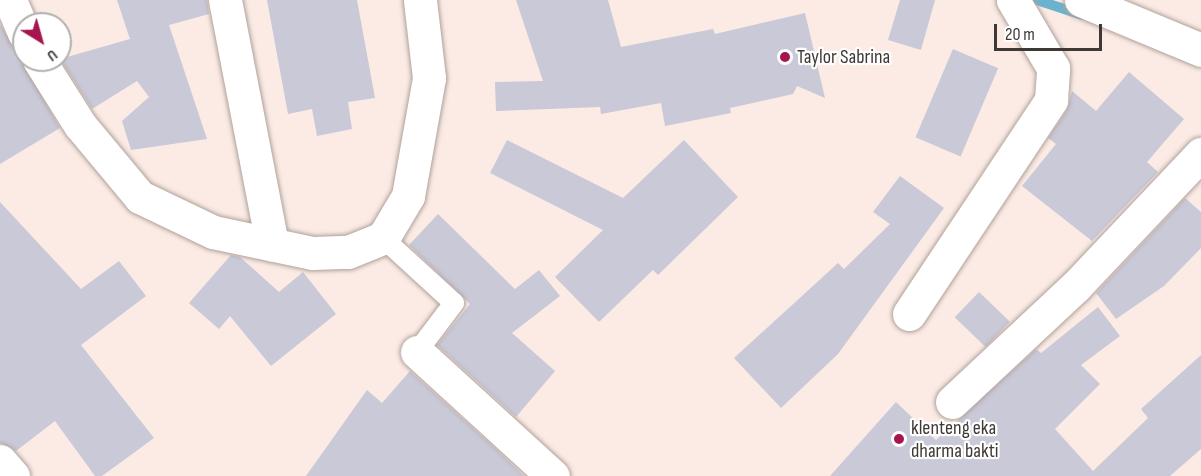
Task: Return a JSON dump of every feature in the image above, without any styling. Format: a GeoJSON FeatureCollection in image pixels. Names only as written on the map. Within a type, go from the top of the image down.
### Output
{"type":"FeatureCollection","features":[{"type":"Feature","properties":{"kind":"street"},"geometry":{"type":"LineString","coordinates":[[225,0],[273,245]]}},
{"type":"Feature","properties":{"kind":"street"},"geometry":{"type":"LineString","coordinates":[[47,72],[80,125],[140,197],[213,232],[313,253],[348,252],[382,238],[408,196],[429,78],[420,0]]}},
{"type":"Feature","properties":{"kind":"street"},"geometry":{"type":"LineString","coordinates":[[909,314],[1051,100],[1053,68],[1013,0]]}},
{"type":"Feature","properties":{"kind":"street"},"geometry":{"type":"LineString","coordinates":[[1081,0],[1201,50]]}},
{"type":"Feature","properties":{"kind":"street"},"geometry":{"type":"LineString","coordinates":[[952,402],[1076,286],[1201,154]]}},
{"type":"Feature","properties":{"kind":"street"},"geometry":{"type":"LineString","coordinates":[[417,352],[553,476]]}},
{"type":"Feature","properties":{"kind":"street"},"geometry":{"type":"LineString","coordinates":[[0,461],[13,476]]}},
{"type":"Feature","properties":{"kind":"lane"},"geometry":{"type":"LineString","coordinates":[[382,238],[454,303],[417,352]]}},
{"type":"Feature","properties":{"kind":"building"},"geometry":{"type":"Polygon","coordinates":[[[117,0],[207,0],[209,14],[169,25],[207,139],[131,150],[122,121],[149,97],[137,81],[92,109],[68,72],[72,72],[72,56],[130,39],[117,0]]]}},
{"type":"Feature","properties":{"kind":"building"},"geometry":{"type":"Polygon","coordinates":[[[267,0],[357,0],[375,98],[348,102],[352,129],[317,136],[312,109],[288,114],[267,0]]]}},
{"type":"Feature","properties":{"kind":"building"},"geometry":{"type":"Polygon","coordinates":[[[516,0],[608,0],[621,47],[713,29],[715,34],[805,13],[825,98],[797,86],[793,94],[730,108],[731,113],[665,126],[661,103],[601,114],[600,107],[496,111],[495,82],[543,81],[516,0]]]}},
{"type":"Feature","properties":{"kind":"building"},"geometry":{"type":"Polygon","coordinates":[[[900,0],[935,0],[921,50],[888,40],[900,0]]]}},
{"type":"Feature","properties":{"kind":"building"},"geometry":{"type":"Polygon","coordinates":[[[0,24],[12,45],[12,72],[28,72],[60,128],[0,164],[0,24]]]}},
{"type":"Feature","properties":{"kind":"building"},"geometry":{"type":"Polygon","coordinates":[[[953,49],[998,68],[961,157],[915,137],[953,49]]]}},
{"type":"Feature","properties":{"kind":"building"},"geometry":{"type":"Polygon","coordinates":[[[1129,72],[1184,119],[1147,162],[1158,172],[1092,241],[1022,186],[1056,144],[1048,138],[1067,110],[1072,91],[1096,111],[1129,72]]]}},
{"type":"Feature","properties":{"kind":"building"},"geometry":{"type":"Polygon","coordinates":[[[507,140],[623,198],[684,140],[738,197],[658,275],[653,270],[599,322],[555,277],[603,230],[490,173],[507,140]]]}},
{"type":"Feature","properties":{"kind":"building"},"geometry":{"type":"Polygon","coordinates":[[[900,176],[944,208],[838,354],[781,408],[734,358],[838,263],[844,269],[890,224],[873,212],[900,176]]]}},
{"type":"Feature","properties":{"kind":"building"},"geometry":{"type":"Polygon","coordinates":[[[1185,198],[1201,212],[1201,248],[1164,286],[1116,319],[1096,293],[1185,198]]]}},
{"type":"Feature","properties":{"kind":"building"},"geometry":{"type":"Polygon","coordinates":[[[0,202],[81,289],[119,261],[146,296],[81,345],[154,438],[102,476],[95,476],[55,421],[16,451],[0,443],[0,202]]]}},
{"type":"Feature","properties":{"kind":"building"},"geometry":{"type":"Polygon","coordinates":[[[438,214],[515,289],[539,270],[560,296],[512,333],[555,371],[516,417],[437,345],[470,304],[409,245],[438,214]]]}},
{"type":"Feature","properties":{"kind":"building"},"geometry":{"type":"Polygon","coordinates":[[[231,255],[240,257],[279,292],[303,272],[336,314],[271,366],[230,316],[219,329],[189,303],[231,255]]]}},
{"type":"Feature","properties":{"kind":"building"},"geometry":{"type":"Polygon","coordinates":[[[979,292],[1010,322],[986,347],[955,317],[979,292]]]}},
{"type":"Feature","properties":{"kind":"building"},"geometry":{"type":"Polygon","coordinates":[[[1098,307],[1120,336],[1081,365],[1100,384],[1055,429],[1093,471],[1148,418],[1141,409],[1201,355],[1201,449],[1170,476],[830,476],[896,402],[936,440],[1036,349],[1041,353],[1098,307]]]}},
{"type":"Feature","properties":{"kind":"building"},"geometry":{"type":"Polygon","coordinates":[[[410,371],[524,476],[306,476],[367,390],[382,403],[410,371]]]}},
{"type":"Feature","properties":{"kind":"waterway"},"geometry":{"type":"LineString","coordinates":[[1037,0],[1082,15]]}},
{"type":"Feature","properties":{"kind":"place","name":"Taylor Sabrina"},"geometry":{"type":"Point","coordinates":[785,57]}},
{"type":"Feature","properties":{"kind":"place","name":"klenteng eka dharma bakti"},"geometry":{"type":"Point","coordinates":[899,439]}}]}
